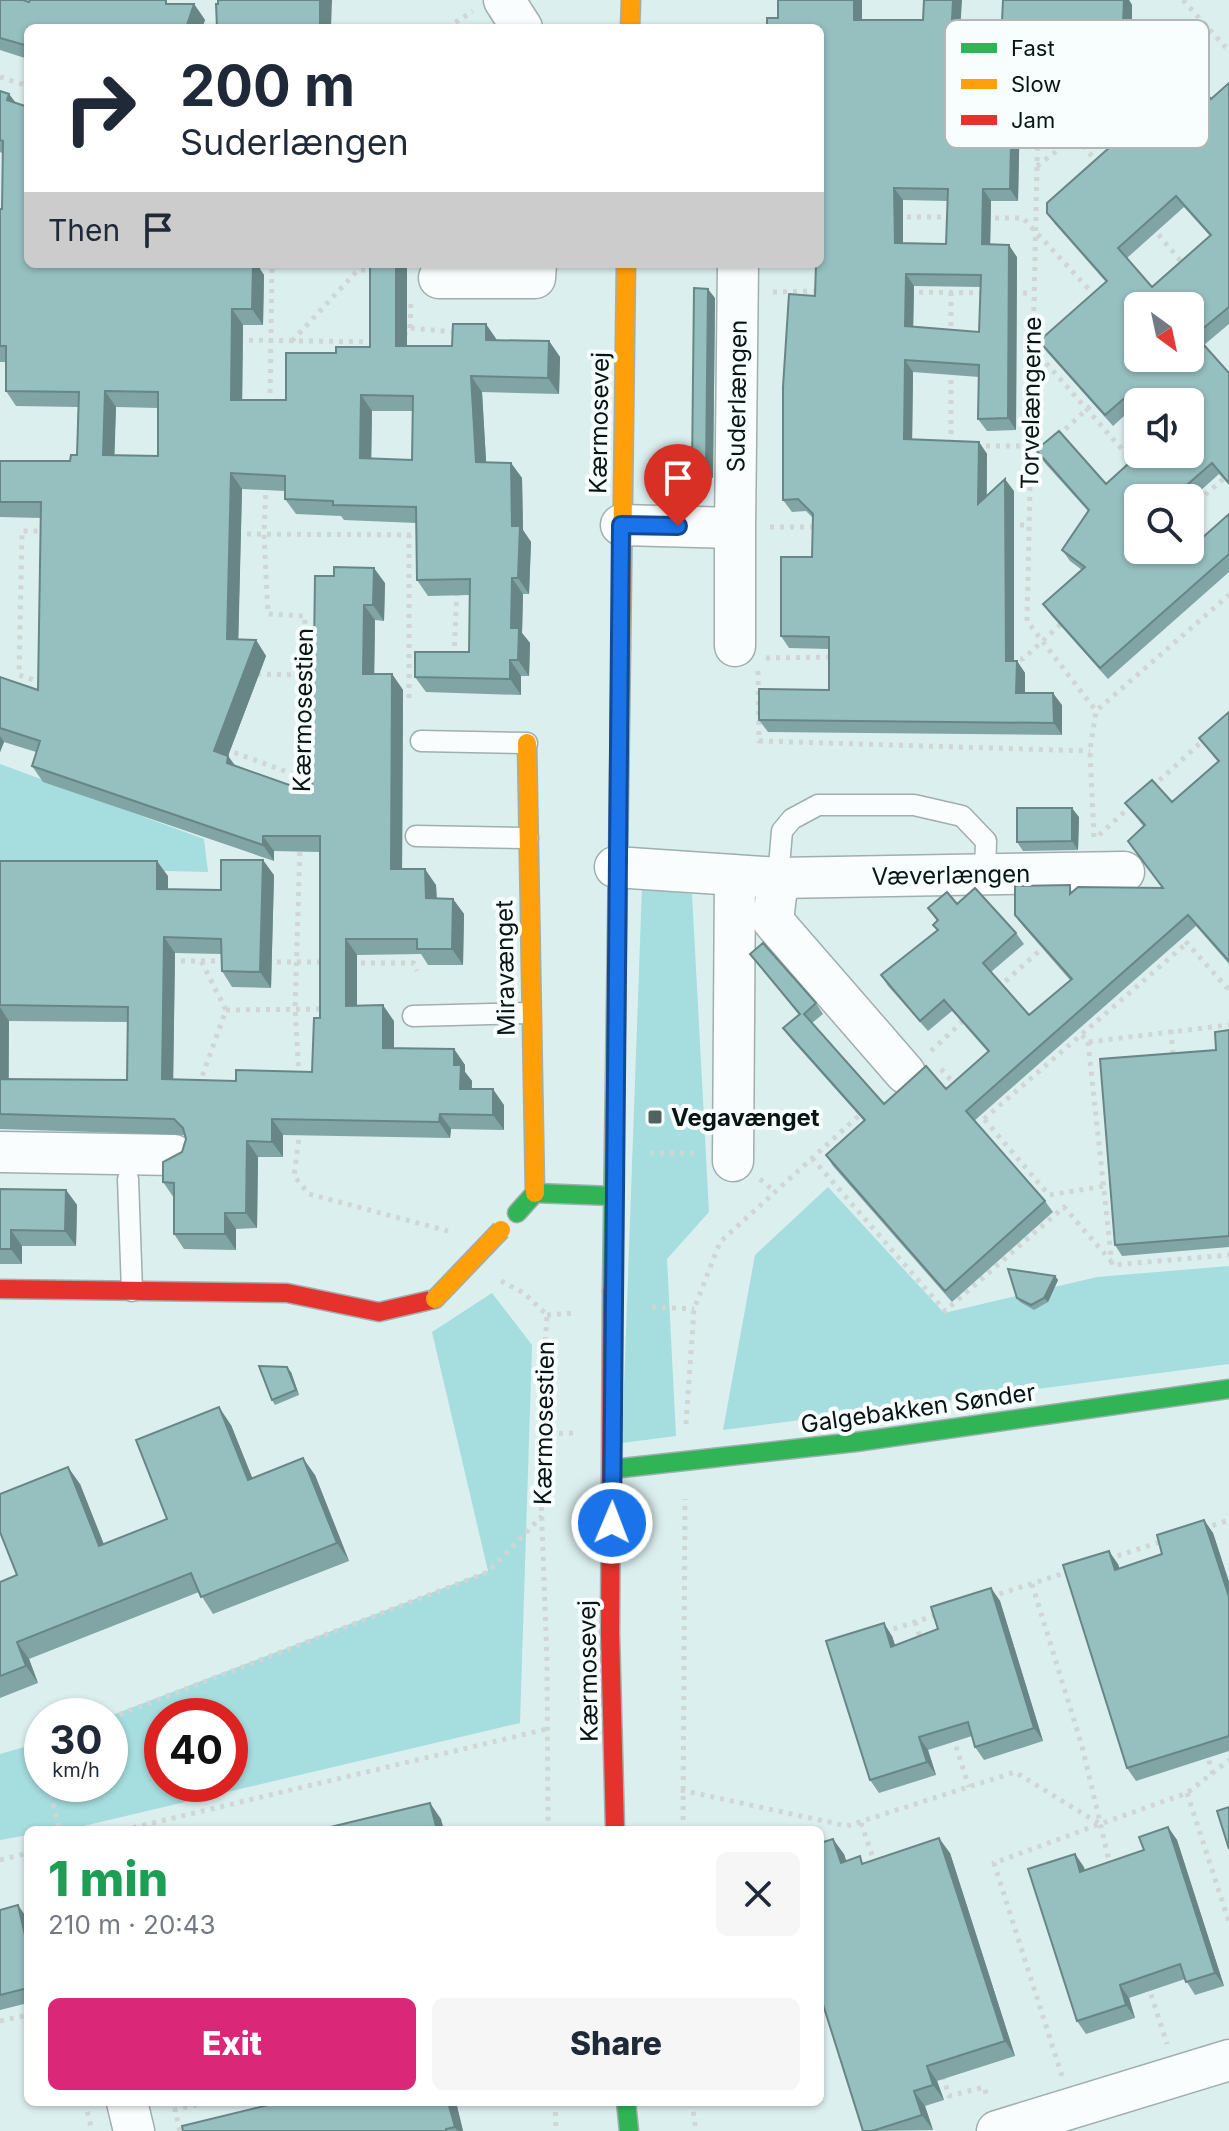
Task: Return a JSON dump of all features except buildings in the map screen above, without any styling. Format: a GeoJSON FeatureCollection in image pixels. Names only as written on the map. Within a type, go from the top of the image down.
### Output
{"type":"FeatureCollection","features":[{"type":"Feature","properties":{"kind":"street"},"geometry":{"type":"LineString","coordinates":[[504,0],[519,24]]}},
{"type":"Feature","properties":{"kind":"street"},"geometry":{"type":"LineString","coordinates":[[630,24],[631,0]]}},
{"type":"Feature","properties":{"kind":"street"},"geometry":{"type":"LineString","coordinates":[[439,278],[535,278],[536,268]]}},
{"type":"Feature","properties":{"kind":"street","name":"Kærmosevej"},"geometry":{"type":"LineString","coordinates":[[615,1826],[610,1633],[615,867],[626,268]]}},
{"type":"Feature","properties":{"kind":"street","name":"Suderlængen"},"geometry":{"type":"LineString","coordinates":[[735,646],[738,279]]}},
{"type":"Feature","properties":{"kind":"street"},"geometry":{"type":"LineString","coordinates":[[621,525],[735,528]]}},
{"type":"Feature","properties":{"kind":"street","name":"Miravænget"},"geometry":{"type":"LineString","coordinates":[[527,743],[535,1193]]}},
{"type":"Feature","properties":{"kind":"street","name":"Væverlængen"},"geometry":{"type":"LineString","coordinates":[[615,867],[778,878],[1124,872]]}},
{"type":"Feature","properties":{"kind":"street"},"geometry":{"type":"LineString","coordinates":[[721,1157],[735,875]]}},
{"type":"Feature","properties":{"kind":"street"},"geometry":{"type":"LineString","coordinates":[[778,878],[773,921],[916,1063]]}},
{"type":"Feature","properties":{"kind":"street"},"geometry":{"type":"LineString","coordinates":[[0,1152],[174,1155]]}},
{"type":"Feature","properties":{"kind":"street"},"geometry":{"type":"LineString","coordinates":[[0,1289],[287,1293],[379,1312],[435,1299],[535,1193],[613,1196]]}},
{"type":"Feature","properties":{"kind":"street","name":"Galgebakken Sønder"},"geometry":{"type":"LineString","coordinates":[[613,1469],[856,1442],[1229,1389]]}},
{"type":"Feature","properties":{"kind":"street"},"geometry":{"type":"LineString","coordinates":[[997,2131],[1229,2060]]}},
{"type":"Feature","properties":{"kind":"street"},"geometry":{"type":"LineString","coordinates":[[128,2106],[134,2131]]}},
{"type":"Feature","properties":{"kind":"street"},"geometry":{"type":"LineString","coordinates":[[626,2106],[629,2131]]}},
{"type":"Feature","properties":{"kind":"lane"},"geometry":{"type":"LineString","coordinates":[[421,741],[527,743]]}},
{"type":"Feature","properties":{"kind":"lane"},"geometry":{"type":"LineString","coordinates":[[778,878],[782,831],[792,819],[818,805],[914,805],[962,816],[986,841],[985,874]]}},
{"type":"Feature","properties":{"kind":"lane"},"geometry":{"type":"LineString","coordinates":[[416,836],[528,838]]}},
{"type":"Feature","properties":{"kind":"lane"},"geometry":{"type":"LineString","coordinates":[[413,1016],[530,1013]]}},
{"type":"Feature","properties":{"kind":"lane"},"geometry":{"type":"LineString","coordinates":[[128,1179],[132,1291]]}},
{"type":"Feature","properties":{"kind":"path"},"geometry":{"type":"LineString","coordinates":[[1183,0],[1201,20]]}},
{"type":"Feature","properties":{"kind":"path"},"geometry":{"type":"LineString","coordinates":[[1209,29],[1229,51]]}},
{"type":"Feature","properties":{"kind":"path"},"geometry":{"type":"LineString","coordinates":[[0,77],[24,85]]}},
{"type":"Feature","properties":{"kind":"path","name":"Torvelængerne"},"geometry":{"type":"LineString","coordinates":[[1037,148],[1027,621],[1040,642],[1096,711]]}},
{"type":"Feature","properties":{"kind":"path"},"geometry":{"type":"LineString","coordinates":[[1036,167],[1062,148]]}},
{"type":"Feature","properties":{"kind":"path"},"geometry":{"type":"LineString","coordinates":[[1085,148],[1105,172]]}},
{"type":"Feature","properties":{"kind":"path"},"geometry":{"type":"LineString","coordinates":[[950,217],[951,201]]}},
{"type":"Feature","properties":{"kind":"path"},"geometry":{"type":"LineString","coordinates":[[893,217],[965,217]]}},
{"type":"Feature","properties":{"kind":"path"},"geometry":{"type":"LineString","coordinates":[[980,218],[1023,218],[1107,309]]}},
{"type":"Feature","properties":{"kind":"path"},"geometry":{"type":"LineString","coordinates":[[1144,218],[1193,275]]}},
{"type":"Feature","properties":{"kind":"path"},"geometry":{"type":"LineString","coordinates":[[270,415],[272,268]]}},
{"type":"Feature","properties":{"kind":"path"},"geometry":{"type":"LineString","coordinates":[[292,341],[358,270],[385,271]]}},
{"type":"Feature","properties":{"kind":"path"},"geometry":{"type":"LineString","coordinates":[[738,279],[834,291]]}},
{"type":"Feature","properties":{"kind":"path"},"geometry":{"type":"LineString","coordinates":[[893,292],[992,293]]}},
{"type":"Feature","properties":{"kind":"path"},"geometry":{"type":"LineString","coordinates":[[951,292],[951,338]]}},
{"type":"Feature","properties":{"kind":"path"},"geometry":{"type":"LineString","coordinates":[[1005,293],[1032,293]]}},
{"type":"Feature","properties":{"kind":"path"},"geometry":{"type":"LineString","coordinates":[[397,342],[410,328],[454,332],[465,324]]}},
{"type":"Feature","properties":{"kind":"path"},"geometry":{"type":"LineString","coordinates":[[227,340],[382,342]]}},
{"type":"Feature","properties":{"kind":"path"},"geometry":{"type":"LineString","coordinates":[[1032,347],[1145,476]]}},
{"type":"Feature","properties":{"kind":"path"},"geometry":{"type":"LineString","coordinates":[[951,369],[951,445]]}},
{"type":"Feature","properties":{"kind":"path"},"geometry":{"type":"LineString","coordinates":[[1054,440],[1109,388]]}},
{"type":"Feature","properties":{"kind":"path"},"geometry":{"type":"LineString","coordinates":[[936,445],[1031,446]]}},
{"type":"Feature","properties":{"kind":"path"},"geometry":{"type":"LineString","coordinates":[[1031,460],[1042,450]]}},
{"type":"Feature","properties":{"kind":"path","name":"Kærmosestien"},"geometry":{"type":"LineString","coordinates":[[267,474],[264,534],[268,614],[305,616],[301,808]]}},
{"type":"Feature","properties":{"kind":"path"},"geometry":{"type":"LineString","coordinates":[[1204,496],[1229,474]]}},
{"type":"Feature","properties":{"kind":"path"},"geometry":{"type":"LineString","coordinates":[[1001,525],[1029,525]]}},
{"type":"Feature","properties":{"kind":"path"},"geometry":{"type":"LineString","coordinates":[[735,528],[819,527]]}},
{"type":"Feature","properties":{"kind":"path"},"geometry":{"type":"LineString","coordinates":[[48,685],[19,675],[21,547],[22,531],[52,531]]}},
{"type":"Feature","properties":{"kind":"path"},"geometry":{"type":"LineString","coordinates":[[233,533],[434,535]]}},
{"type":"Feature","properties":{"kind":"path"},"geometry":{"type":"LineString","coordinates":[[409,535],[409,698]]}},
{"type":"Feature","properties":{"kind":"path"},"geometry":{"type":"LineString","coordinates":[[454,668],[457,580]]}},
{"type":"Feature","properties":{"kind":"path"},"geometry":{"type":"LineString","coordinates":[[1139,799],[1094,839],[1090,751],[1096,711],[1229,595]]}},
{"type":"Feature","properties":{"kind":"path"},"geometry":{"type":"LineString","coordinates":[[1008,659],[1023,659],[1063,622]]}},
{"type":"Feature","properties":{"kind":"path"},"geometry":{"type":"LineString","coordinates":[[833,657],[757,658],[759,741],[1090,751]]}},
{"type":"Feature","properties":{"kind":"path"},"geometry":{"type":"LineString","coordinates":[[247,673],[304,675]]}},
{"type":"Feature","properties":{"kind":"path"},"geometry":{"type":"LineString","coordinates":[[1150,789],[1218,728]]}},
{"type":"Feature","properties":{"kind":"path"},"geometry":{"type":"LineString","coordinates":[[222,748],[301,777]]}},
{"type":"Feature","properties":{"kind":"path"},"geometry":{"type":"LineString","coordinates":[[300,838],[295,1009],[300,1081]]}},
{"type":"Feature","properties":{"kind":"path"},"geometry":{"type":"LineString","coordinates":[[1170,924],[1229,990]]}},
{"type":"Feature","properties":{"kind":"path"},"geometry":{"type":"LineString","coordinates":[[984,1119],[1187,943]]}},
{"type":"Feature","properties":{"kind":"path"},"geometry":{"type":"LineString","coordinates":[[170,961],[228,961]]}},
{"type":"Feature","properties":{"kind":"path"},"geometry":{"type":"LineString","coordinates":[[195,1097],[226,1010],[201,961]]}},
{"type":"Feature","properties":{"kind":"path"},"geometry":{"type":"LineString","coordinates":[[256,962],[327,962]]}},
{"type":"Feature","properties":{"kind":"path"},"geometry":{"type":"LineString","coordinates":[[341,963],[414,963],[417,971]]}},
{"type":"Feature","properties":{"kind":"path"},"geometry":{"type":"LineString","coordinates":[[226,1010],[337,1008]]}},
{"type":"Feature","properties":{"kind":"path"},"geometry":{"type":"LineString","coordinates":[[1088,1042],[1229,1025]]}},
{"type":"Feature","properties":{"kind":"path"},"geometry":{"type":"LineString","coordinates":[[1171,1030],[1174,1059]]}},
{"type":"Feature","properties":{"kind":"path"},"geometry":{"type":"LineString","coordinates":[[1082,1035],[1088,1042],[1111,1261]]}},
{"type":"Feature","properties":{"kind":"path"},"geometry":{"type":"LineString","coordinates":[[916,1063],[965,1097]]}},
{"type":"Feature","properties":{"kind":"path"},"geometry":{"type":"LineString","coordinates":[[975,1108],[1049,1195],[1119,1184]]}},
{"type":"Feature","properties":{"kind":"path"},"geometry":{"type":"LineString","coordinates":[[300,1129],[294,1176],[309,1194],[450,1231],[457,1240]]}},
{"type":"Feature","properties":{"kind":"path"},"geometry":{"type":"LineString","coordinates":[[988,1148],[1000,1138]]}},
{"type":"Feature","properties":{"kind":"path"},"geometry":{"type":"LineString","coordinates":[[649,1153],[721,1157]]}},
{"type":"Feature","properties":{"kind":"path"},"geometry":{"type":"LineString","coordinates":[[812,1158],[945,1311],[1064,1207],[1112,1265],[1229,1255]]}},
{"type":"Feature","properties":{"kind":"path"},"geometry":{"type":"LineString","coordinates":[[686,1427],[694,1309],[720,1242]]}},
{"type":"Feature","properties":{"kind":"path"},"geometry":{"type":"LineString","coordinates":[[994,1250],[1003,1260]]}},
{"type":"Feature","properties":{"kind":"path","name":"Kærmosestien"},"geometry":{"type":"LineString","coordinates":[[498,1279],[524,1293],[547,1315],[539,1434],[548,1826]]}},
{"type":"Feature","properties":{"kind":"path"},"geometry":{"type":"LineString","coordinates":[[652,1307],[694,1309]]}},
{"type":"Feature","properties":{"kind":"path"},"geometry":{"type":"LineString","coordinates":[[547,1315],[583,1312]]}},
{"type":"Feature","properties":{"kind":"path"},"geometry":{"type":"LineString","coordinates":[[539,1434],[578,1433]]}},
{"type":"Feature","properties":{"kind":"path"},"geometry":{"type":"LineString","coordinates":[[683,1826],[685,1497]]}},
{"type":"Feature","properties":{"kind":"path"},"geometry":{"type":"LineString","coordinates":[[128,1711],[488,1572],[542,1516]]}},
{"type":"Feature","properties":{"kind":"path"},"geometry":{"type":"LineString","coordinates":[[1200,1530],[1229,1520]]}},
{"type":"Feature","properties":{"kind":"path"},"geometry":{"type":"LineString","coordinates":[[1100,1562],[1171,1539]]}},
{"type":"Feature","properties":{"kind":"path"},"geometry":{"type":"LineString","coordinates":[[1141,1549],[1146,1564]]}},
{"type":"Feature","properties":{"kind":"path"},"geometry":{"type":"LineString","coordinates":[[981,1600],[1073,1570]]}},
{"type":"Feature","properties":{"kind":"path"},"geometry":{"type":"LineString","coordinates":[[1032,1584],[1082,1746],[1115,1880]]}},
{"type":"Feature","properties":{"kind":"path"},"geometry":{"type":"LineString","coordinates":[[873,1636],[941,1613]]}},
{"type":"Feature","properties":{"kind":"path"},"geometry":{"type":"LineString","coordinates":[[915,1622],[925,1652]]}},
{"type":"Feature","properties":{"kind":"path"},"geometry":{"type":"LineString","coordinates":[[949,1727],[969,1787]]}},
{"type":"Feature","properties":{"kind":"path"},"geometry":{"type":"LineString","coordinates":[[140,1826],[547,1729]]}},
{"type":"Feature","properties":{"kind":"path"},"geometry":{"type":"LineString","coordinates":[[1203,1744],[1213,1774]]}},
{"type":"Feature","properties":{"kind":"path"},"geometry":{"type":"LineString","coordinates":[[1072,2107],[994,1863],[1187,1793],[1229,1760]]}},
{"type":"Feature","properties":{"kind":"path"},"geometry":{"type":"LineString","coordinates":[[681,1790],[847,1826],[1015,1772],[1100,1824]]}},
{"type":"Feature","properties":{"kind":"path"},"geometry":{"type":"LineString","coordinates":[[1187,1793],[1229,1922]]}},
{"type":"Feature","properties":{"kind":"path"},"geometry":{"type":"LineString","coordinates":[[53,1802],[58,1826]]}},
{"type":"Feature","properties":{"kind":"path"},"geometry":{"type":"LineString","coordinates":[[861,1823],[876,1868]]}},
{"type":"Feature","properties":{"kind":"path"},"geometry":{"type":"LineString","coordinates":[[0,1860],[24,1854]]}},
{"type":"Feature","properties":{"kind":"path"},"geometry":{"type":"LineString","coordinates":[[1143,1970],[1177,2076]]}},
{"type":"Feature","properties":{"kind":"path"},"geometry":{"type":"LineString","coordinates":[[0,2021],[24,2016]]}},
{"type":"Feature","properties":{"kind":"path"},"geometry":{"type":"LineString","coordinates":[[940,2066],[949,2096],[984,2087],[997,2131]]}},
{"type":"Feature","properties":{"kind":"path"},"geometry":{"type":"LineString","coordinates":[[86,2106],[92,2131]]}},
{"type":"Feature","properties":{"kind":"path"},"geometry":{"type":"LineString","coordinates":[[174,2106],[180,2131]]}},
{"type":"Feature","properties":{"kind":"path"},"geometry":{"type":"LineString","coordinates":[[175,2110],[192,2106]]}},
{"type":"Feature","properties":{"kind":"path"},"geometry":{"type":"LineString","coordinates":[[555,2106],[556,2131]]}},
{"type":"Feature","properties":{"kind":"path"},"geometry":{"type":"LineString","coordinates":[[693,2106],[696,2131]]}},
{"type":"Feature","properties":{"kind":"shaded area"},"geometry":{"type":"Polygon","coordinates":[[[0,764],[204,839],[208,872],[0,867],[0,764]]]}},
{"type":"Feature","properties":{"kind":"shaded area"},"geometry":{"type":"Polygon","coordinates":[[[642,887],[692,894],[709,1212],[667,1259],[676,1436],[622,1443],[642,887]]]}},
{"type":"Feature","properties":{"kind":"shaded area"},"geometry":{"type":"Polygon","coordinates":[[[828,1187],[944,1313],[1097,1277],[1229,1266],[1229,1364],[723,1430],[755,1255],[828,1187]]]}},
{"type":"Feature","properties":{"kind":"shaded area"},"geometry":{"type":"Polygon","coordinates":[[[492,1293],[532,1345],[520,1723],[248,1787],[248,1698],[157,1698],[488,1571],[432,1332],[492,1293]]]}},
{"type":"Feature","properties":{"kind":"shaded area"},"geometry":{"type":"Polygon","coordinates":[[[144,1703],[144,1802],[185,1802],[83,1826],[24,1826],[24,1836],[0,1840],[0,1754],[24,1747],[24,1802],[128,1802],[128,1709],[144,1703]]]}},
{"type":"Feature","properties":{"kind":"traffic: fast"},"geometry":{"type":"LineString","coordinates":[[612,1291],[621,648]]}},
{"type":"Feature","properties":{"kind":"traffic: fast"},"geometry":{"type":"LineString","coordinates":[[517,1213],[535,1193],[613,1196]]}},
{"type":"Feature","properties":{"kind":"traffic: fast"},"geometry":{"type":"LineString","coordinates":[[613,1469],[856,1442],[1229,1389]]}},
{"type":"Feature","properties":{"kind":"traffic: fast"},"geometry":{"type":"LineString","coordinates":[[626,2106],[629,2131]]}},
{"type":"Feature","properties":{"kind":"traffic: slow"},"geometry":{"type":"LineString","coordinates":[[630,24],[631,0]]}},
{"type":"Feature","properties":{"kind":"traffic: slow"},"geometry":{"type":"LineString","coordinates":[[621,648],[626,268]]}},
{"type":"Feature","properties":{"kind":"traffic: slow"},"geometry":{"type":"LineString","coordinates":[[527,743],[535,1193]]}},
{"type":"Feature","properties":{"kind":"traffic: slow"},"geometry":{"type":"LineString","coordinates":[[435,1299],[501,1230]]}},
{"type":"Feature","properties":{"kind":"traffic: jam"},"geometry":{"type":"LineString","coordinates":[[0,1289],[287,1293],[379,1312],[435,1299]]}},
{"type":"Feature","properties":{"kind":"traffic: jam"},"geometry":{"type":"LineString","coordinates":[[612,1291],[610,1633],[615,1826]]}},
{"type":"Feature","properties":{"kind":"place","name":"Vegavænget"},"geometry":{"type":"Point","coordinates":[655,1117]}},
{"type":"Feature","properties":{"kind":"route"},"geometry":{"type":"LineString","coordinates":[[612,1523],[615,867],[621,525],[678,526]]}}]}
